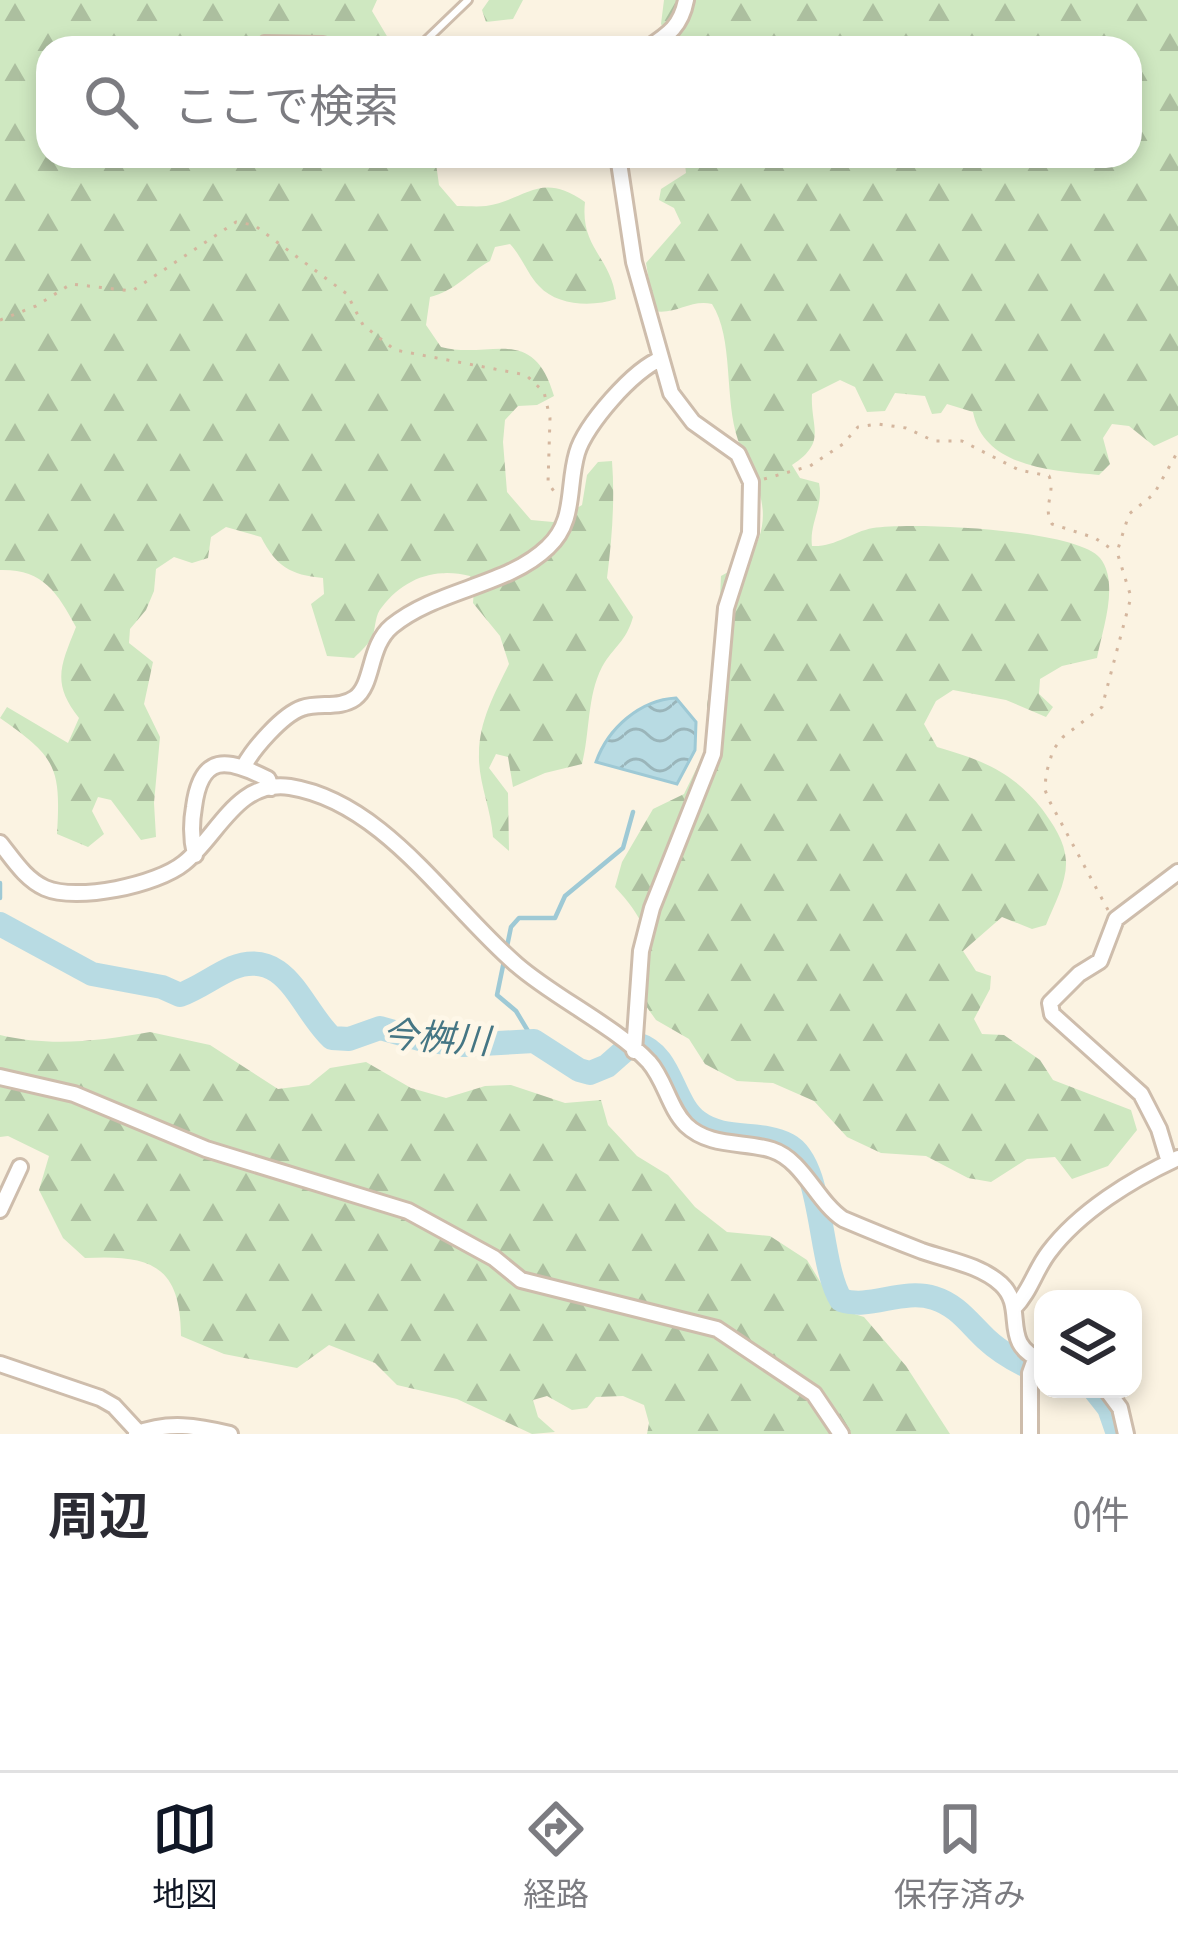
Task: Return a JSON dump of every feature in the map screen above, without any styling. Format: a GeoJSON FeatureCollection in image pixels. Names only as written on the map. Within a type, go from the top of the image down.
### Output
{"type":"FeatureCollection","features":[{"type":"Feature","properties":{"kind":"street"},"geometry":{"type":"LineString","coordinates":[[665,36],[682,20],[686,0]]}},
{"type":"Feature","properties":{"kind":"street"},"geometry":{"type":"LineString","coordinates":[[620,168],[634,262],[680,410],[738,454],[751,482],[750,533],[726,608],[713,754],[652,908],[640,951],[634,1051]]}},
{"type":"Feature","properties":{"kind":"street"},"geometry":{"type":"LineString","coordinates":[[244,766],[295,711],[351,701],[359,695],[376,645],[388,630],[452,593],[536,558],[553,543],[570,512],[571,479],[585,433],[640,371],[662,359]]}},
{"type":"Feature","properties":{"kind":"street"},"geometry":{"type":"LineString","coordinates":[[195,855],[191,828],[197,781],[207,769],[224,763],[244,766],[268,779],[271,788]]}},
{"type":"Feature","properties":{"kind":"street"},"geometry":{"type":"LineString","coordinates":[[0,843],[28,877],[45,888],[64,892],[155,880],[195,855],[236,803],[271,788],[289,787],[368,819],[518,966],[650,1064],[688,1127],[740,1147],[774,1150],[793,1163],[829,1210],[843,1219],[979,1270],[1000,1283],[1014,1308],[1014,1334],[1034,1363]]}},
{"type":"Feature","properties":{"kind":"street"},"geometry":{"type":"LineString","coordinates":[[1014,1308],[1047,1254],[1073,1226],[1173,1160],[1141,1094],[1052,1013],[1050,1003],[1100,961],[1116,919],[1178,872]]}},
{"type":"Feature","properties":{"kind":"street"},"geometry":{"type":"LineString","coordinates":[[0,1077],[74,1094],[206,1149],[408,1210],[537,1286],[717,1329],[814,1394],[841,1434]]}},
{"type":"Feature","properties":{"kind":"street"},"geometry":{"type":"LineString","coordinates":[[0,1210],[20,1168]]}},
{"type":"Feature","properties":{"kind":"street"},"geometry":{"type":"LineString","coordinates":[[0,1364],[100,1398],[114,1406],[138,1433],[156,1426],[187,1426],[230,1434]]}},
{"type":"Feature","properties":{"kind":"street"},"geometry":{"type":"LineString","coordinates":[[1030,1434],[1034,1378]]}},
{"type":"Feature","properties":{"kind":"street"},"geometry":{"type":"LineString","coordinates":[[1113,1398],[1126,1434]]}},
{"type":"Feature","properties":{"kind":"lane"},"geometry":{"type":"LineString","coordinates":[[430,36],[468,0]]}},
{"type":"Feature","properties":{"kind":"path"},"geometry":{"type":"LineString","coordinates":[[0,320],[36,306],[71,284],[132,291],[236,222],[254,225],[347,294],[363,325],[394,350],[526,375],[544,392],[550,418],[548,483],[570,512]]}},
{"type":"Feature","properties":{"kind":"path"},"geometry":{"type":"LineString","coordinates":[[751,482],[810,466],[859,427],[906,428],[934,441],[962,441],[1019,470],[1049,476],[1047,516],[1052,524],[1095,538],[1117,552]]}},
{"type":"Feature","properties":{"kind":"path"},"geometry":{"type":"LineString","coordinates":[[1116,919],[1080,863],[1045,790],[1054,750],[1063,737],[1102,707],[1130,597],[1117,552],[1129,514],[1154,494],[1178,451]]}},
{"type":"Feature","properties":{"kind":"green space"},"geometry":{"type":"Polygon","coordinates":[[[0,0],[377,0],[372,11],[387,36],[36,36],[36,168],[437,168],[439,185],[457,206],[486,206],[544,188],[556,188],[585,202],[587,231],[616,299],[586,304],[555,298],[535,282],[510,244],[495,247],[490,261],[430,297],[426,325],[441,347],[522,352],[545,373],[554,396],[537,405],[518,406],[505,420],[507,492],[531,520],[553,522],[582,505],[587,475],[598,462],[612,461],[607,578],[633,617],[597,678],[582,764],[513,787],[508,757],[496,754],[489,768],[508,793],[509,851],[493,837],[479,754],[485,719],[509,664],[500,636],[473,603],[470,576],[433,574],[400,589],[382,607],[371,638],[354,658],[327,656],[311,604],[324,594],[323,578],[293,571],[279,562],[261,537],[226,527],[211,537],[208,558],[192,563],[174,557],[156,569],[154,591],[130,629],[129,643],[153,662],[144,704],[160,737],[156,837],[141,840],[111,800],[98,797],[92,811],[104,834],[88,847],[57,834],[58,793],[51,766],[33,743],[0,718],[7,707],[68,743],[79,718],[65,694],[61,674],[76,627],[62,603],[38,578],[0,570],[0,0]]]}},
{"type":"Feature","properties":{"kind":"green space"},"geometry":{"type":"Polygon","coordinates":[[[489,0],[523,0],[513,19],[486,22],[482,10],[489,0]]]}},
{"type":"Feature","properties":{"kind":"green space"},"geometry":{"type":"Polygon","coordinates":[[[664,0],[1178,0],[1178,435],[1154,446],[1129,426],[1112,424],[1103,438],[1110,464],[1099,475],[1042,468],[991,445],[973,412],[947,404],[941,413],[932,414],[925,396],[895,393],[885,411],[867,412],[855,387],[840,380],[812,394],[814,441],[792,465],[800,478],[819,483],[812,546],[873,528],[992,530],[1085,548],[1106,568],[1108,607],[1097,658],[1062,666],[1040,679],[1039,694],[1053,707],[1046,717],[1006,700],[953,690],[936,701],[924,724],[937,747],[982,763],[1020,786],[1042,809],[1061,840],[1064,877],[1046,925],[1032,929],[1002,917],[963,951],[976,971],[991,976],[990,989],[974,1019],[982,1034],[1004,1035],[1040,1060],[1053,1080],[1131,1110],[1137,1130],[1108,1166],[1072,1179],[1055,1157],[1027,1159],[991,1182],[968,1178],[926,1156],[881,1153],[847,1137],[814,1101],[773,1083],[737,1081],[705,1064],[689,1039],[656,1020],[646,1006],[648,942],[638,916],[615,887],[622,862],[653,809],[684,794],[707,747],[721,576],[748,556],[759,538],[763,511],[734,424],[723,334],[712,304],[654,311],[646,263],[681,223],[674,208],[659,200],[661,189],[686,173],[685,168],[1142,168],[1142,36],[668,36],[661,24],[664,0]]]}},
{"type":"Feature","properties":{"kind":"green space"},"geometry":{"type":"Polygon","coordinates":[[[150,1032],[210,1045],[278,1089],[309,1085],[330,1068],[366,1062],[411,1088],[446,1098],[485,1086],[511,1085],[565,1103],[601,1100],[608,1125],[637,1156],[668,1175],[695,1207],[727,1232],[770,1236],[807,1260],[827,1293],[848,1312],[864,1317],[906,1366],[950,1434],[647,1434],[644,1405],[623,1396],[596,1397],[587,1408],[572,1410],[547,1396],[533,1400],[538,1417],[555,1432],[532,1434],[457,1399],[397,1385],[375,1363],[329,1345],[297,1368],[224,1354],[181,1336],[175,1293],[167,1278],[143,1262],[85,1258],[63,1238],[39,1190],[49,1156],[8,1136],[0,1137],[0,1035],[75,1041],[150,1032]]]}},
{"type":"Feature","properties":{"kind":"water"},"geometry":{"type":"Polygon","coordinates":[[[676,698],[696,722],[695,750],[677,784],[596,762],[608,738],[627,718],[650,704],[676,698]]]}},
{"type":"Feature","properties":{"kind":"waterway"},"geometry":{"type":"LineString","coordinates":[[534,1041],[516,1011],[497,995],[511,927],[519,918],[555,918],[565,896],[623,848],[633,812]]}},
{"type":"Feature","properties":{"kind":"waterway"},"geometry":{"type":"LineString","coordinates":[[0,883],[0,898]]}},
{"type":"Feature","properties":{"kind":"waterway","name":"今桝川"},"geometry":{"type":"LineString","coordinates":[[0,924],[92,974],[162,987],[180,995],[232,968],[266,966],[291,984],[332,1038],[349,1039],[380,1028],[464,1045],[534,1041],[590,1073],[624,1051]]}},
{"type":"Feature","properties":{"kind":"waterway","name":"今桝川"},"geometry":{"type":"LineString","coordinates":[[637,1044],[658,1058],[698,1122],[720,1132],[777,1141],[800,1156],[815,1193],[828,1263],[841,1300],[934,1298],[956,1310],[999,1350],[1034,1369]]}},
{"type":"Feature","properties":{"kind":"waterway","name":"今桝川"},"geometry":{"type":"LineString","coordinates":[[1101,1398],[1118,1434]]}}]}
